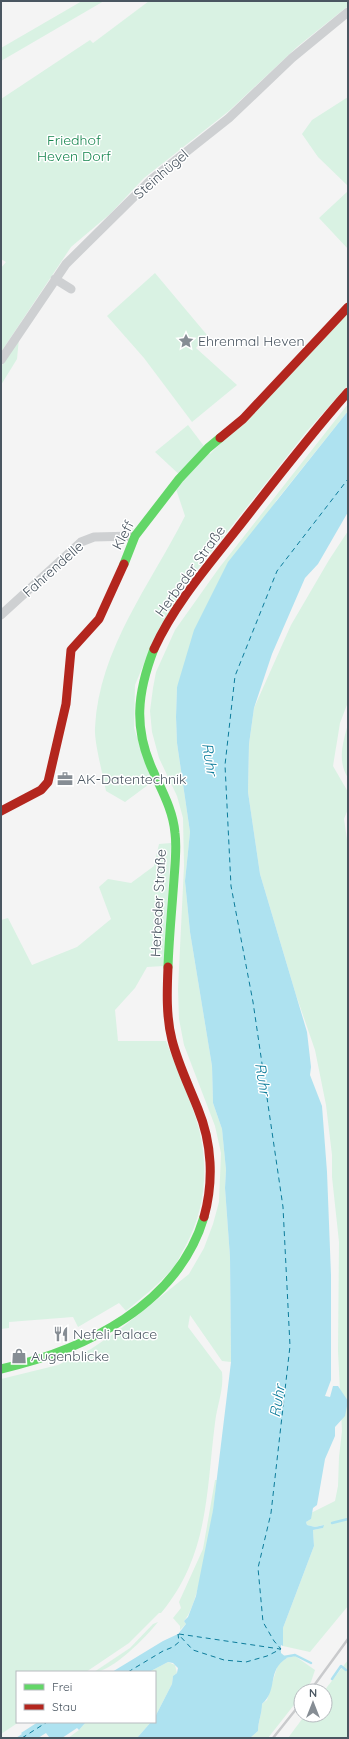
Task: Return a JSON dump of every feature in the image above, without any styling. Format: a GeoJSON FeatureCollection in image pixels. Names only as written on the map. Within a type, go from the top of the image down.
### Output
{"type":"FeatureCollection","features":[{"type":"Feature","properties":{"kind":"main road","name":"Kleff"},"geometry":{"type":"LineString","coordinates":[[1,812],[41,790],[48,782],[66,704],[71,650],[99,619],[115,588],[136,536],[179,479],[208,448],[243,419],[348,307]]}},
{"type":"Feature","properties":{"kind":"main road","name":"Herbeder Straße"},"geometry":{"type":"LineString","coordinates":[[1,1369],[54,1355],[90,1339],[148,1301],[174,1276],[201,1228],[210,1188],[210,1162],[207,1137],[201,1118],[181,1071],[172,1042],[168,1009],[176,856],[174,825],[171,812],[144,751],[140,725],[140,698],[145,675],[154,651],[166,626],[185,597],[304,443],[348,392]]}},
{"type":"Feature","properties":{"kind":"street","name":"Steinhügel"},"geometry":{"type":"LineString","coordinates":[[1,360],[66,264],[152,179],[229,118],[292,58],[348,12]]}},
{"type":"Feature","properties":{"kind":"street"},"geometry":{"type":"LineString","coordinates":[[55,279],[71,289]]}},
{"type":"Feature","properties":{"kind":"street","name":"Fahrendelle"},"geometry":{"type":"LineString","coordinates":[[1,616],[81,542],[94,537],[136,536]]}},
{"type":"Feature","properties":{"kind":"green space"},"geometry":{"type":"Polygon","coordinates":[[[82,1],[104,1],[1,61],[1,48],[82,1]]]}},
{"type":"Feature","properties":{"kind":"green space","name":"Friedhof Heven Dorf"},"geometry":{"type":"Polygon","coordinates":[[[149,1],[348,1],[348,6],[297,47],[229,111],[144,178],[110,214],[71,247],[1,352],[1,268],[6,262],[1,259],[1,99],[90,40],[93,43],[149,1]]]}},
{"type":"Feature","properties":{"kind":"green space"},"geometry":{"type":"Polygon","coordinates":[[[348,97],[348,186],[318,157],[302,134],[312,120],[348,97]]]}},
{"type":"Feature","properties":{"kind":"green space"},"geometry":{"type":"Polygon","coordinates":[[[348,191],[348,249],[319,218],[348,191]]]}},
{"type":"Feature","properties":{"kind":"green space"},"geometry":{"type":"Polygon","coordinates":[[[155,273],[207,335],[196,348],[237,385],[192,422],[144,358],[107,316],[155,273]]]}},
{"type":"Feature","properties":{"kind":"green space"},"geometry":{"type":"Polygon","coordinates":[[[348,312],[348,385],[307,431],[185,585],[155,637],[135,685],[134,728],[152,782],[125,802],[106,791],[97,750],[95,728],[99,699],[106,671],[116,644],[185,516],[176,489],[183,478],[155,452],[188,425],[210,454],[348,312]]]}},
{"type":"Feature","properties":{"kind":"green space"},"geometry":{"type":"Polygon","coordinates":[[[19,338],[17,359],[1,385],[1,367],[19,338]]]}},
{"type":"Feature","properties":{"kind":"green space"},"geometry":{"type":"Polygon","coordinates":[[[348,404],[348,411],[276,501],[177,687],[177,743],[190,832],[185,881],[190,932],[212,1066],[213,1103],[222,1129],[226,1170],[225,1188],[230,1257],[231,1362],[222,1361],[190,1315],[188,1327],[222,1372],[221,1391],[215,1423],[207,1499],[197,1546],[177,1591],[161,1613],[159,1613],[129,1643],[87,1671],[16,1671],[16,1723],[18,1723],[1,1734],[1,1379],[58,1365],[91,1349],[119,1330],[189,1274],[204,1248],[219,1202],[221,1153],[215,1126],[184,1045],[179,1019],[178,989],[184,866],[183,818],[177,796],[159,758],[152,732],[150,711],[156,672],[175,630],[219,568],[348,404]]]}},
{"type":"Feature","properties":{"kind":"green space"},"geometry":{"type":"Polygon","coordinates":[[[348,531],[348,702],[340,723],[333,766],[348,792],[348,809],[344,819],[348,846],[348,1606],[310,1652],[283,1646],[283,1628],[314,1546],[313,1530],[323,1528],[323,1525],[315,1527],[307,1525],[306,1522],[311,1519],[311,1513],[335,1501],[338,1486],[342,1431],[338,1351],[339,1242],[332,1177],[332,1155],[326,1105],[315,1050],[296,995],[260,874],[248,792],[249,744],[254,708],[291,625],[329,560],[348,531]]]}},
{"type":"Feature","properties":{"kind":"green space"},"geometry":{"type":"Polygon","coordinates":[[[348,724],[348,778],[343,765],[342,751],[348,724]]]}},
{"type":"Feature","properties":{"kind":"green space"},"geometry":{"type":"Polygon","coordinates":[[[171,843],[164,966],[147,967],[135,988],[115,1010],[118,1041],[166,1041],[184,1085],[199,1129],[204,1160],[203,1190],[197,1219],[192,1233],[173,1268],[126,1311],[119,1303],[78,1327],[73,1317],[9,1322],[9,1328],[1,1329],[1,920],[8,918],[32,965],[77,947],[111,919],[99,887],[108,879],[131,883],[154,866],[159,844],[171,843]]]}},
{"type":"Feature","properties":{"kind":"green space"},"geometry":{"type":"Polygon","coordinates":[[[215,1480],[217,1480],[213,1511],[201,1576],[190,1611],[184,1621],[186,1624],[180,1630],[180,1626],[173,1618],[181,1608],[179,1602],[203,1549],[215,1480]]]}},
{"type":"Feature","properties":{"kind":"green space"},"geometry":{"type":"Polygon","coordinates":[[[158,1622],[128,1653],[110,1666],[96,1671],[130,1648],[153,1624],[158,1622]]]}},
{"type":"Feature","properties":{"kind":"green space"},"geometry":{"type":"Polygon","coordinates":[[[295,1656],[315,1670],[311,1682],[293,1683],[293,1706],[268,1738],[250,1738],[258,1731],[262,1704],[267,1700],[278,1664],[287,1658],[295,1656]]]}},
{"type":"Feature","properties":{"kind":"green space"},"geometry":{"type":"Polygon","coordinates":[[[348,1660],[348,1738],[288,1738],[299,1723],[333,1723],[333,1683],[330,1683],[348,1660]]]}},
{"type":"Feature","properties":{"kind":"green space"},"geometry":{"type":"Polygon","coordinates":[[[168,1662],[175,1665],[177,1673],[173,1676],[172,1684],[156,1715],[156,1671],[151,1671],[168,1662]]]}},
{"type":"Feature","properties":{"kind":"green space"},"geometry":{"type":"Polygon","coordinates":[[[85,1723],[150,1723],[137,1738],[68,1738],[79,1730],[85,1723]]]}},
{"type":"Feature","properties":{"kind":"water","name":"Ruhr"},"geometry":{"type":"Polygon","coordinates":[[[348,411],[348,512],[318,564],[305,578],[272,654],[254,708],[249,744],[248,792],[260,874],[307,1032],[311,1067],[310,1075],[322,1106],[327,1172],[331,1275],[331,1380],[325,1396],[330,1397],[333,1386],[338,1386],[348,1401],[345,1416],[335,1427],[335,1436],[325,1459],[317,1505],[313,1508],[311,1519],[306,1522],[307,1525],[315,1527],[324,1525],[323,1528],[313,1530],[314,1546],[283,1628],[283,1646],[281,1645],[281,1653],[287,1658],[281,1663],[274,1674],[270,1692],[262,1704],[258,1731],[250,1738],[137,1738],[150,1723],[156,1723],[156,1715],[172,1684],[173,1676],[177,1673],[178,1668],[173,1663],[168,1662],[151,1671],[114,1671],[163,1641],[178,1634],[186,1624],[184,1621],[188,1617],[196,1596],[213,1510],[231,1362],[230,1257],[225,1188],[226,1170],[222,1129],[213,1103],[212,1066],[190,932],[185,881],[190,832],[177,743],[176,717],[177,687],[194,630],[228,562],[348,411]]]}},
{"type":"Feature","properties":{"kind":"water"},"geometry":{"type":"Polygon","coordinates":[[[36,1723],[85,1723],[79,1730],[77,1728],[62,1738],[47,1738],[49,1737],[46,1733],[38,1738],[16,1738],[22,1734],[21,1733],[36,1723]]]}},
{"type":"Feature","properties":{"kind":"waterway"},"geometry":{"type":"LineString","coordinates":[[332,1523],[348,1519]]}},
{"type":"Feature","properties":{"kind":"waterway"},"geometry":{"type":"LineString","coordinates":[[284,1657],[295,1655],[311,1663]]}},
{"type":"Feature","properties":{"kind":"waterway"},"geometry":{"type":"LineString","coordinates":[[332,1679],[341,1666],[346,1670]]}},
{"type":"Feature","properties":{"kind":"ferry route"},"geometry":{"type":"LineString","coordinates":[[130,1671],[163,1651],[173,1647],[179,1642],[178,1634],[193,1650],[224,1660],[246,1662],[267,1656],[281,1649],[274,1641],[263,1622],[258,1568],[271,1513],[290,1346],[283,1207],[253,1002],[231,886],[225,765],[235,676],[277,571],[348,479]]}},
{"type":"Feature","properties":{"kind":"ferry route"},"geometry":{"type":"LineString","coordinates":[[179,1634],[280,1649]]}},
{"type":"Feature","properties":{"kind":"ferry route"},"geometry":{"type":"LineString","coordinates":[[22,1738],[45,1723]]}},
{"type":"Feature","properties":{"kind":"railway"},"geometry":{"type":"LineString","coordinates":[[316,1683],[348,1639]]}},
{"type":"Feature","properties":{"kind":"railway"},"geometry":{"type":"LineString","coordinates":[[273,1738],[293,1713]]}},
{"type":"Feature","properties":{"kind":"traffic: fast"},"geometry":{"type":"LineString","coordinates":[[124,564],[135,536],[179,479],[208,448],[220,438]]}},
{"type":"Feature","properties":{"kind":"traffic: fast"},"geometry":{"type":"LineString","coordinates":[[154,649],[148,665],[141,696],[140,726],[147,757],[170,810],[175,833],[176,856],[168,967]]}},
{"type":"Feature","properties":{"kind":"traffic: fast"},"geometry":{"type":"LineString","coordinates":[[1,1369],[33,1361],[64,1350],[95,1336],[124,1319],[150,1299],[173,1275],[191,1248],[204,1217]]}},
{"type":"Feature","properties":{"kind":"traffic: jam"},"geometry":{"type":"LineString","coordinates":[[220,438],[243,419],[348,307]]}},
{"type":"Feature","properties":{"kind":"traffic: jam"},"geometry":{"type":"LineString","coordinates":[[154,649],[171,617],[203,572],[305,443],[348,392]]}},
{"type":"Feature","properties":{"kind":"traffic: jam"},"geometry":{"type":"LineString","coordinates":[[1,811],[41,790],[48,782],[66,704],[71,650],[99,619],[124,564]]}},
{"type":"Feature","properties":{"kind":"traffic: jam"},"geometry":{"type":"LineString","coordinates":[[168,967],[168,1013],[174,1049],[203,1122],[209,1149],[209,1190],[204,1217]]}},
{"type":"Feature","properties":{"kind":"place","name":"Ehrenmal Heven"},"geometry":{"type":"Point","coordinates":[186,341]}},
{"type":"Feature","properties":{"kind":"place","name":"AK-Datentechnik"},"geometry":{"type":"Point","coordinates":[65,779]}},
{"type":"Feature","properties":{"kind":"place","name":"Nefeli Palace"},"geometry":{"type":"Point","coordinates":[61,1334]}},
{"type":"Feature","properties":{"kind":"place","name":"Augenblicke"},"geometry":{"type":"Point","coordinates":[19,1356]}}]}
